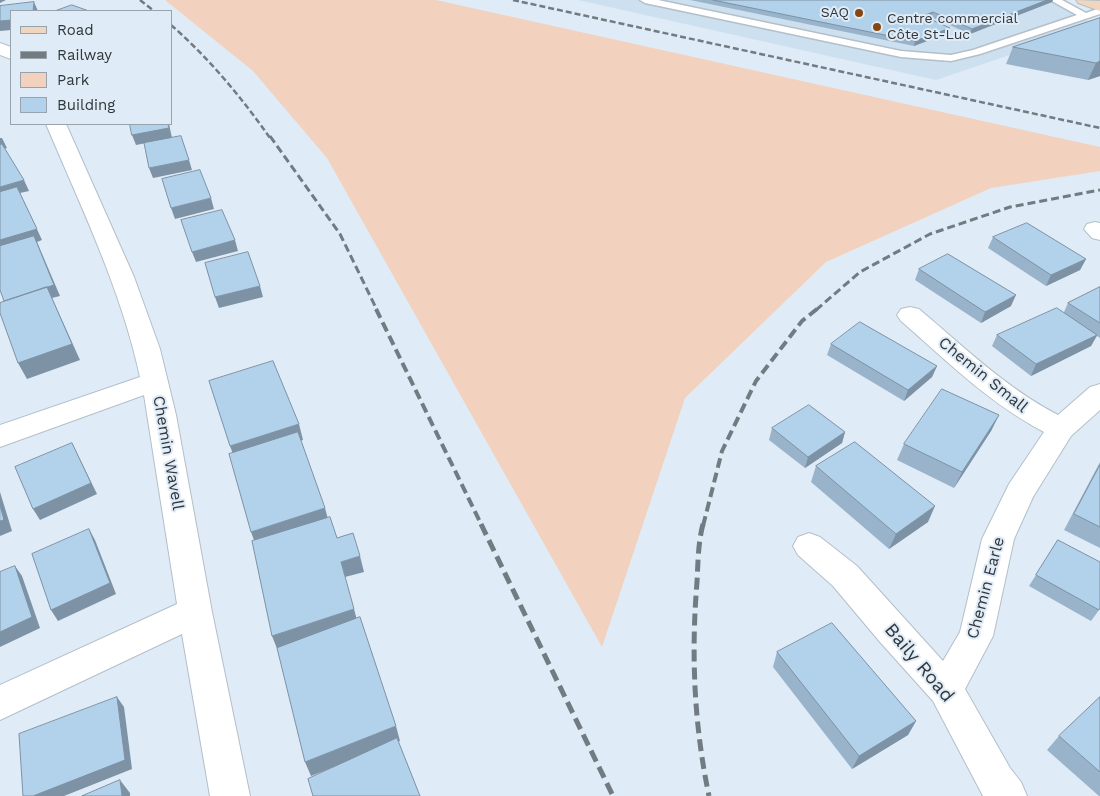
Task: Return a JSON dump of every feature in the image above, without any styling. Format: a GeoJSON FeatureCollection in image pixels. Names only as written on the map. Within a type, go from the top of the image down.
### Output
{"type":"FeatureCollection","features":[{"type":"Feature","properties":{"kind":"main road"},"geometry":{"type":"LineString","coordinates":[[1084,0],[1100,6]]}},
{"type":"Feature","properties":{"kind":"street","name":"Chemin Wavell"},"geometry":{"type":"LineString","coordinates":[[56,125],[122,277],[147,349],[155,382],[195,612],[230,796]]}},
{"type":"Feature","properties":{"kind":"street","name":"Chemin Small"},"geometry":{"type":"LineString","coordinates":[[910,315],[1000,392],[1025,410],[1061,429]]}},
{"type":"Feature","properties":{"kind":"street"},"geometry":{"type":"LineString","coordinates":[[0,436],[155,382]]}},
{"type":"Feature","properties":{"kind":"street","name":"Chemin Earle"},"geometry":{"type":"LineString","coordinates":[[946,689],[976,636],[998,539],[1020,492],[1061,429],[1100,394]]}},
{"type":"Feature","properties":{"kind":"street","name":"Baily Road"},"geometry":{"type":"LineString","coordinates":[[810,546],[845,576],[892,631],[946,689],[996,782],[1008,796]]}},
{"type":"Feature","properties":{"kind":"street"},"geometry":{"type":"LineString","coordinates":[[0,703],[195,612]]}},
{"type":"Feature","properties":{"kind":"lane"},"geometry":{"type":"LineString","coordinates":[[644,0],[901,54],[932,58],[951,58],[976,52],[1100,11]]}},
{"type":"Feature","properties":{"kind":"lane"},"geometry":{"type":"LineString","coordinates":[[1055,0],[1086,16]]}},
{"type":"Feature","properties":{"kind":"shaded area"},"geometry":{"type":"Polygon","coordinates":[[[578,0],[1053,0],[1069,8],[1095,26],[936,80],[578,0]]]}},
{"type":"Feature","properties":{"kind":"green space"},"geometry":{"type":"Polygon","coordinates":[[[165,0],[436,0],[1100,147],[1100,171],[991,188],[826,262],[685,398],[602,647],[327,158],[253,71],[165,0]]]}},
{"type":"Feature","properties":{"kind":"building","name":"Centre commercial Côte St-Luc"},"geometry":{"type":"Polygon","coordinates":[[[713,0],[1047,0],[972,29],[933,12],[923,16],[950,28],[915,41],[713,0]]]}},
{"type":"Feature","properties":{"kind":"building"},"geometry":{"type":"Polygon","coordinates":[[[34,2],[33,10],[10,10],[10,20],[0,21],[0,6],[34,2]]]}},
{"type":"Feature","properties":{"kind":"building"},"geometry":{"type":"Polygon","coordinates":[[[72,5],[86,10],[58,10],[72,5]]]}},
{"type":"Feature","properties":{"kind":"building"},"geometry":{"type":"Polygon","coordinates":[[[1100,18],[1100,61],[1096,63],[1013,47],[1100,18]]]}},
{"type":"Feature","properties":{"kind":"building"},"geometry":{"type":"Polygon","coordinates":[[[130,125],[168,125],[169,128],[132,135],[130,125]]]}},
{"type":"Feature","properties":{"kind":"building"},"geometry":{"type":"Polygon","coordinates":[[[181,136],[189,160],[149,168],[144,143],[181,136]]]}},
{"type":"Feature","properties":{"kind":"building"},"geometry":{"type":"Polygon","coordinates":[[[2,144],[24,180],[0,187],[0,145],[2,144]]]}},
{"type":"Feature","properties":{"kind":"building"},"geometry":{"type":"Polygon","coordinates":[[[200,170],[211,198],[171,208],[162,179],[200,170]]]}},
{"type":"Feature","properties":{"kind":"building"},"geometry":{"type":"Polygon","coordinates":[[[17,187],[37,229],[0,240],[0,192],[17,187]]]}},
{"type":"Feature","properties":{"kind":"building"},"geometry":{"type":"Polygon","coordinates":[[[222,210],[235,240],[192,252],[181,220],[222,210]]]}},
{"type":"Feature","properties":{"kind":"building"},"geometry":{"type":"Polygon","coordinates":[[[1027,223],[1086,259],[1051,275],[993,237],[1027,223]]]}},
{"type":"Feature","properties":{"kind":"building"},"geometry":{"type":"Polygon","coordinates":[[[34,236],[54,285],[4,301],[0,290],[0,246],[34,236]]]}},
{"type":"Feature","properties":{"kind":"building"},"geometry":{"type":"Polygon","coordinates":[[[248,252],[260,286],[215,297],[205,263],[248,252]]]}},
{"type":"Feature","properties":{"kind":"building"},"geometry":{"type":"Polygon","coordinates":[[[948,254],[1016,295],[985,312],[919,269],[948,254]]]}},
{"type":"Feature","properties":{"kind":"building"},"geometry":{"type":"Polygon","coordinates":[[[47,287],[72,344],[18,363],[0,313],[0,303],[47,287]]]}},
{"type":"Feature","properties":{"kind":"building"},"geometry":{"type":"Polygon","coordinates":[[[1100,287],[1100,323],[1068,303],[1100,287]]]}},
{"type":"Feature","properties":{"kind":"building"},"geometry":{"type":"Polygon","coordinates":[[[1057,308],[1097,335],[1036,364],[997,335],[1057,308]]]}},
{"type":"Feature","properties":{"kind":"building"},"geometry":{"type":"Polygon","coordinates":[[[860,322],[937,366],[908,390],[831,344],[860,322]]]}},
{"type":"Feature","properties":{"kind":"building"},"geometry":{"type":"Polygon","coordinates":[[[273,361],[299,424],[230,446],[209,381],[273,361]]]}},
{"type":"Feature","properties":{"kind":"building"},"geometry":{"type":"Polygon","coordinates":[[[942,389],[999,415],[962,472],[904,444],[942,389]]]}},
{"type":"Feature","properties":{"kind":"building"},"geometry":{"type":"Polygon","coordinates":[[[809,405],[845,432],[808,457],[772,428],[809,405]]]}},
{"type":"Feature","properties":{"kind":"building"},"geometry":{"type":"Polygon","coordinates":[[[298,432],[325,508],[251,532],[229,454],[298,432]]]}},
{"type":"Feature","properties":{"kind":"building"},"geometry":{"type":"Polygon","coordinates":[[[855,442],[935,506],[896,534],[816,466],[855,442]]]}},
{"type":"Feature","properties":{"kind":"building"},"geometry":{"type":"Polygon","coordinates":[[[72,443],[91,483],[33,509],[15,467],[72,443]]]}},
{"type":"Feature","properties":{"kind":"building"},"geometry":{"type":"Polygon","coordinates":[[[1100,465],[1100,527],[1074,514],[1100,465]]]}},
{"type":"Feature","properties":{"kind":"building"},"geometry":{"type":"Polygon","coordinates":[[[0,505],[4,520],[0,521],[0,505]]]}},
{"type":"Feature","properties":{"kind":"building"},"geometry":{"type":"Polygon","coordinates":[[[330,517],[337,538],[353,533],[360,556],[341,562],[354,609],[272,636],[252,541],[330,517]]]}},
{"type":"Feature","properties":{"kind":"building"},"geometry":{"type":"Polygon","coordinates":[[[89,529],[110,583],[51,610],[32,554],[89,529]]]}},
{"type":"Feature","properties":{"kind":"building"},"geometry":{"type":"Polygon","coordinates":[[[1058,540],[1100,562],[1099,610],[1036,575],[1058,540]]]}},
{"type":"Feature","properties":{"kind":"building"},"geometry":{"type":"Polygon","coordinates":[[[15,566],[32,617],[0,632],[0,572],[15,566]]]}},
{"type":"Feature","properties":{"kind":"building"},"geometry":{"type":"Polygon","coordinates":[[[360,617],[396,726],[305,762],[277,648],[360,617]]]}},
{"type":"Feature","properties":{"kind":"building"},"geometry":{"type":"Polygon","coordinates":[[[832,623],[916,721],[859,756],[777,652],[832,623]]]}},
{"type":"Feature","properties":{"kind":"building"},"geometry":{"type":"Polygon","coordinates":[[[117,697],[125,760],[33,796],[23,796],[19,734],[117,697]]]}},
{"type":"Feature","properties":{"kind":"building"},"geometry":{"type":"Polygon","coordinates":[[[1100,697],[1100,772],[1059,736],[1100,697]]]}},
{"type":"Feature","properties":{"kind":"building"},"geometry":{"type":"Polygon","coordinates":[[[397,738],[420,796],[313,796],[308,779],[397,738]]]}},
{"type":"Feature","properties":{"kind":"building"},"geometry":{"type":"Polygon","coordinates":[[[120,780],[122,796],[82,796],[120,780]]]}},
{"type":"Feature","properties":{"kind":"railway"},"geometry":{"type":"LineString","coordinates":[[140,0],[153,10]]}},
{"type":"Feature","properties":{"kind":"railway"},"geometry":{"type":"LineString","coordinates":[[513,0],[1100,128]]}},
{"type":"Feature","properties":{"kind":"railway"},"geometry":{"type":"LineString","coordinates":[[172,26],[224,78],[270,138]]}},
{"type":"Feature","properties":{"kind":"railway"},"geometry":{"type":"LineString","coordinates":[[270,136],[340,234],[377,310]]}},
{"type":"Feature","properties":{"kind":"railway"},"geometry":{"type":"LineString","coordinates":[[816,310],[860,272],[930,234],[1010,207],[1100,190]]}},
{"type":"Feature","properties":{"kind":"railway"},"geometry":{"type":"LineString","coordinates":[[376,309],[482,526]]}},
{"type":"Feature","properties":{"kind":"railway"},"geometry":{"type":"LineString","coordinates":[[703,526],[722,451],[756,381],[802,321],[817,309]]}},
{"type":"Feature","properties":{"kind":"railway"},"geometry":{"type":"LineString","coordinates":[[481,524],[613,796]]}},
{"type":"Feature","properties":{"kind":"railway"},"geometry":{"type":"LineString","coordinates":[[703,524],[698,560],[694,663],[700,743],[709,796]]}},
{"type":"Feature","properties":{"kind":"place","name":"SAQ"},"geometry":{"type":"Point","coordinates":[859,13]}},
{"type":"Feature","properties":{"kind":"place","name":"Centre commercial Côte St-Luc"},"geometry":{"type":"Point","coordinates":[877,27]}}]}
